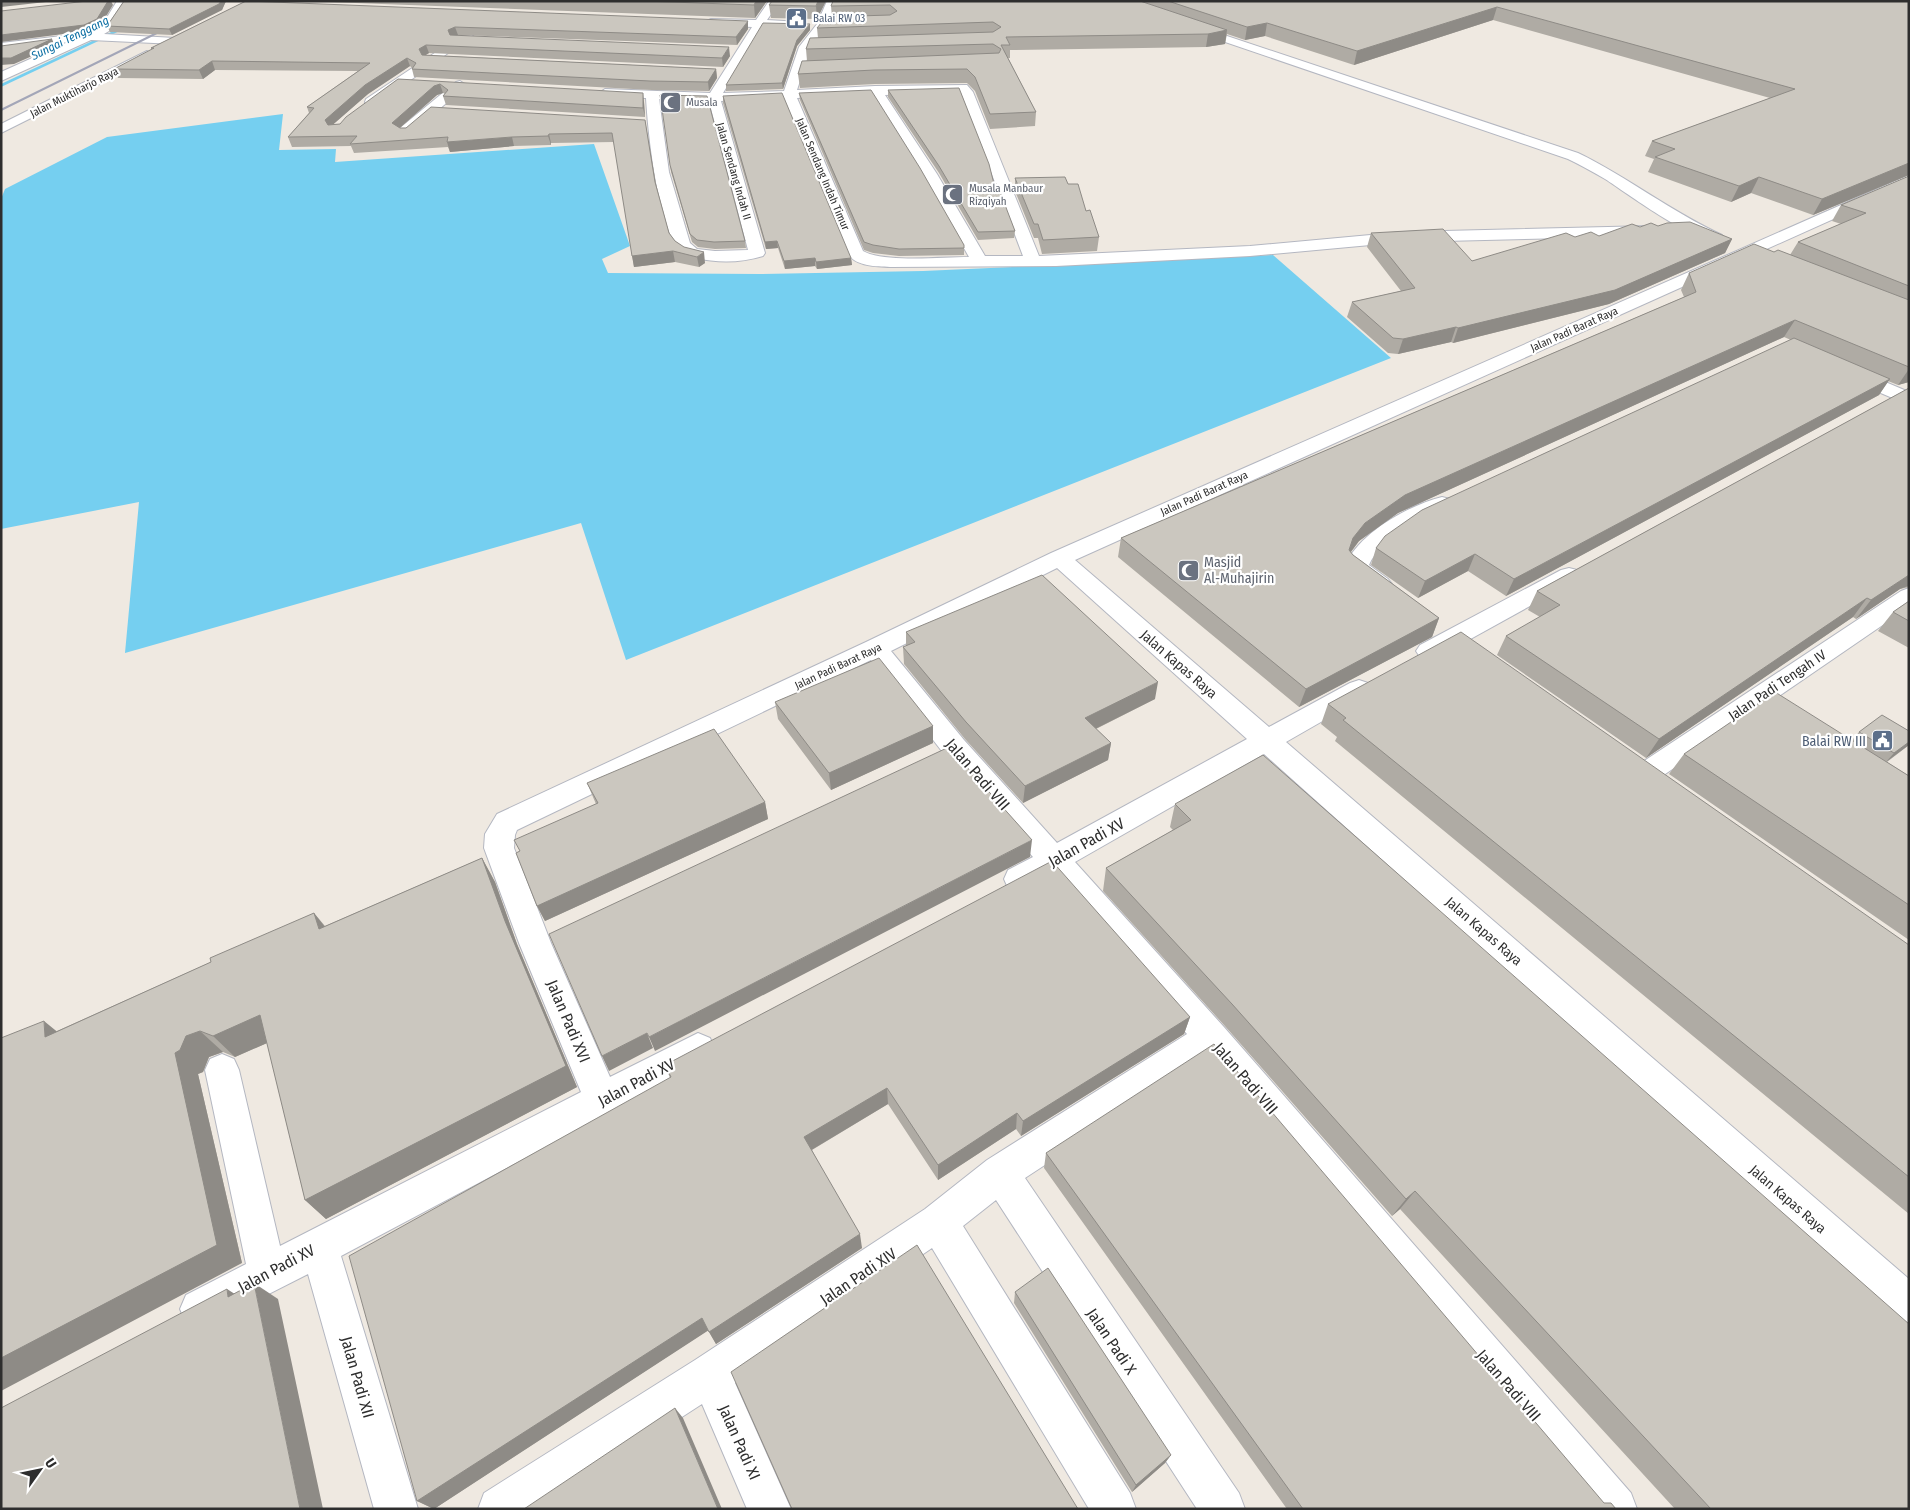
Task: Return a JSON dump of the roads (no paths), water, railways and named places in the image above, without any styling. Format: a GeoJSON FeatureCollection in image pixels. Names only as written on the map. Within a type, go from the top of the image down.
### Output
{"type":"FeatureCollection","features":[{"type":"Feature","properties":{"kind":"street"},"geometry":{"type":"LineString","coordinates":[[1,76],[92,37],[104,29],[106,18],[123,1]]}},
{"type":"Feature","properties":{"kind":"street"},"geometry":{"type":"LineString","coordinates":[[764,1],[775,1]]}},
{"type":"Feature","properties":{"kind":"street"},"geometry":{"type":"LineString","coordinates":[[714,97],[722,73],[736,51],[761,24],[775,1]]}},
{"type":"Feature","properties":{"kind":"street"},"geometry":{"type":"LineString","coordinates":[[789,94],[802,69],[805,47],[827,25],[834,3]]}},
{"type":"Feature","properties":{"kind":"street"},"geometry":{"type":"LineString","coordinates":[[702,22],[827,25]]}},
{"type":"Feature","properties":{"kind":"street"},"geometry":{"type":"LineString","coordinates":[[1177,23],[1574,156],[1598,167],[1621,181],[1694,230],[1751,252]]}},
{"type":"Feature","properties":{"kind":"street"},"geometry":{"type":"LineString","coordinates":[[361,109],[396,82],[480,25]]}},
{"type":"Feature","properties":{"kind":"street"},"geometry":{"type":"LineString","coordinates":[[1,47],[92,37]]}},
{"type":"Feature","properties":{"kind":"street","name":"Jalan Muktiharjo Raya"},"geometry":{"type":"LineString","coordinates":[[1,129],[179,39],[92,37]]}},
{"type":"Feature","properties":{"kind":"street"},"geometry":{"type":"LineString","coordinates":[[458,40],[478,41]]}},
{"type":"Feature","properties":{"kind":"street"},"geometry":{"type":"LineString","coordinates":[[805,47],[824,46]]}},
{"type":"Feature","properties":{"kind":"street"},"geometry":{"type":"LineString","coordinates":[[430,60],[449,60]]}},
{"type":"Feature","properties":{"kind":"street"},"geometry":{"type":"LineString","coordinates":[[1,68],[28,64]]}},
{"type":"Feature","properties":{"kind":"street"},"geometry":{"type":"LineString","coordinates":[[396,82],[423,84]]}},
{"type":"Feature","properties":{"kind":"street"},"geometry":{"type":"LineString","coordinates":[[404,132],[464,85],[442,84]]}},
{"type":"Feature","properties":{"kind":"street"},"geometry":{"type":"LineString","coordinates":[[594,93],[714,97],[955,86],[966,89],[1033,261]]}},
{"type":"Feature","properties":{"kind":"street"},"geometry":{"type":"LineString","coordinates":[[875,90],[913,146],[979,260],[1033,261],[1250,251],[1403,237],[1694,230]]}},
{"type":"Feature","properties":{"kind":"street","name":"Jalan Sendang Indah Timur"},"geometry":{"type":"LineString","coordinates":[[789,94],[856,254],[867,260],[890,262],[979,260]]}},
{"type":"Feature","properties":{"kind":"street","name":"Jalan Sendang Indah II"},"geometry":{"type":"LineString","coordinates":[[652,96],[649,123],[670,213],[683,246],[689,249],[690,252],[718,257],[743,257],[757,253],[714,97]]}},
{"type":"Feature","properties":{"kind":"street"},"geometry":{"type":"LineString","coordinates":[[430,110],[449,111]]}},
{"type":"Feature","properties":{"kind":"street","name":"Jalan Padi Barat Raya"},"geometry":{"type":"LineString","coordinates":[[507,822],[875,648],[1059,558],[1751,252],[1909,179]]}},
{"type":"Feature","properties":{"kind":"street"},"geometry":{"type":"LineString","coordinates":[[1829,364],[1906,394]]}},
{"type":"Feature","properties":{"kind":"street"},"geometry":{"type":"LineString","coordinates":[[1873,409],[1906,394]]}},
{"type":"Feature","properties":{"kind":"street"},"geometry":{"type":"LineString","coordinates":[[1393,594],[1356,566],[1358,557],[1372,544],[1407,520],[1461,495]]}},
{"type":"Feature","properties":{"kind":"street","name":"Jalan Kapas Raya"},"geometry":{"type":"LineString","coordinates":[[1059,558],[1909,1305]]}},
{"type":"Feature","properties":{"kind":"street"},"geometry":{"type":"LineString","coordinates":[[1410,661],[1445,633],[1584,566]]}},
{"type":"Feature","properties":{"kind":"street","name":"Jalan Padi Tengah IV"},"geometry":{"type":"LineString","coordinates":[[1645,774],[1909,596]]}},
{"type":"Feature","properties":{"kind":"street"},"geometry":{"type":"LineString","coordinates":[[1445,633],[1477,655]]}},
{"type":"Feature","properties":{"kind":"street","name":"Jalan Padi VIII"},"geometry":{"type":"LineString","coordinates":[[875,648],[940,753],[1054,860],[1211,1037],[1615,1509]]}},
{"type":"Feature","properties":{"kind":"street","name":"Jalan Padi XV"},"geometry":{"type":"LineString","coordinates":[[994,893],[1376,680]]}},
{"type":"Feature","properties":{"kind":"street"},"geometry":{"type":"LineString","coordinates":[[1758,698],[1783,713]]}},
{"type":"Feature","properties":{"kind":"street"},"geometry":{"type":"LineString","coordinates":[[1621,757],[1669,791]]}},
{"type":"Feature","properties":{"kind":"street","name":"Jalan Padi XVI"},"geometry":{"type":"LineString","coordinates":[[507,822],[500,834],[499,848],[548,936],[602,1100]]}},
{"type":"Feature","properties":{"kind":"street","name":"Jalan Padi XV"},"geometry":{"type":"LineString","coordinates":[[173,1324],[267,1273],[724,1035]]}},
{"type":"Feature","properties":{"kind":"street","name":"Jalan Padi XIV"},"geometry":{"type":"LineString","coordinates":[[500,1509],[710,1375],[938,1222],[1000,1173],[1211,1037]]}},
{"type":"Feature","properties":{"kind":"street"},"geometry":{"type":"LineString","coordinates":[[222,1070],[267,1273]]}},
{"type":"Feature","properties":{"kind":"street","name":"Jalan Padi X"},"geometry":{"type":"LineString","coordinates":[[1000,1173],[1223,1509]]}},
{"type":"Feature","properties":{"kind":"street"},"geometry":{"type":"LineString","coordinates":[[938,1222],[1114,1509]]}},
{"type":"Feature","properties":{"kind":"street","name":"Jalan Padi XII"},"geometry":{"type":"LineString","coordinates":[[319,1246],[396,1509]]}},
{"type":"Feature","properties":{"kind":"street","name":"Jalan Padi XI"},"geometry":{"type":"LineString","coordinates":[[710,1375],[769,1509]]}},
{"type":"Feature","properties":{"kind":"water"},"geometry":{"type":"Polygon","coordinates":[[[283,114],[279,150],[336,149],[335,162],[594,144],[630,246],[602,259],[608,273],[759,274],[923,271],[1273,255],[1391,358],[626,660],[581,523],[125,653],[139,502],[1,529],[1,199],[5,189],[107,137],[283,114]]]}},
{"type":"Feature","properties":{"kind":"waterway","name":"Sungai Tenggang"},"geometry":{"type":"LineString","coordinates":[[1,86],[126,27]]}},
{"type":"Feature","properties":{"kind":"railway"},"geometry":{"type":"LineString","coordinates":[[1,110],[167,28]]}},
{"type":"Feature","properties":{"kind":"place","name":"Balai RW 03"},"geometry":{"type":"Point","coordinates":[797,18]}},
{"type":"Feature","properties":{"kind":"place","name":"Musala"},"geometry":{"type":"Point","coordinates":[670,102]}},
{"type":"Feature","properties":{"kind":"place","name":"Musala Manbaur Rizqiyah"},"geometry":{"type":"Point","coordinates":[953,194]}},
{"type":"Feature","properties":{"kind":"place","name":"Masjid Al-Muhajirin"},"geometry":{"type":"Point","coordinates":[1188,570]}},
{"type":"Feature","properties":{"kind":"place","name":"Balai RW III"},"geometry":{"type":"Point","coordinates":[1882,741]}}]}
